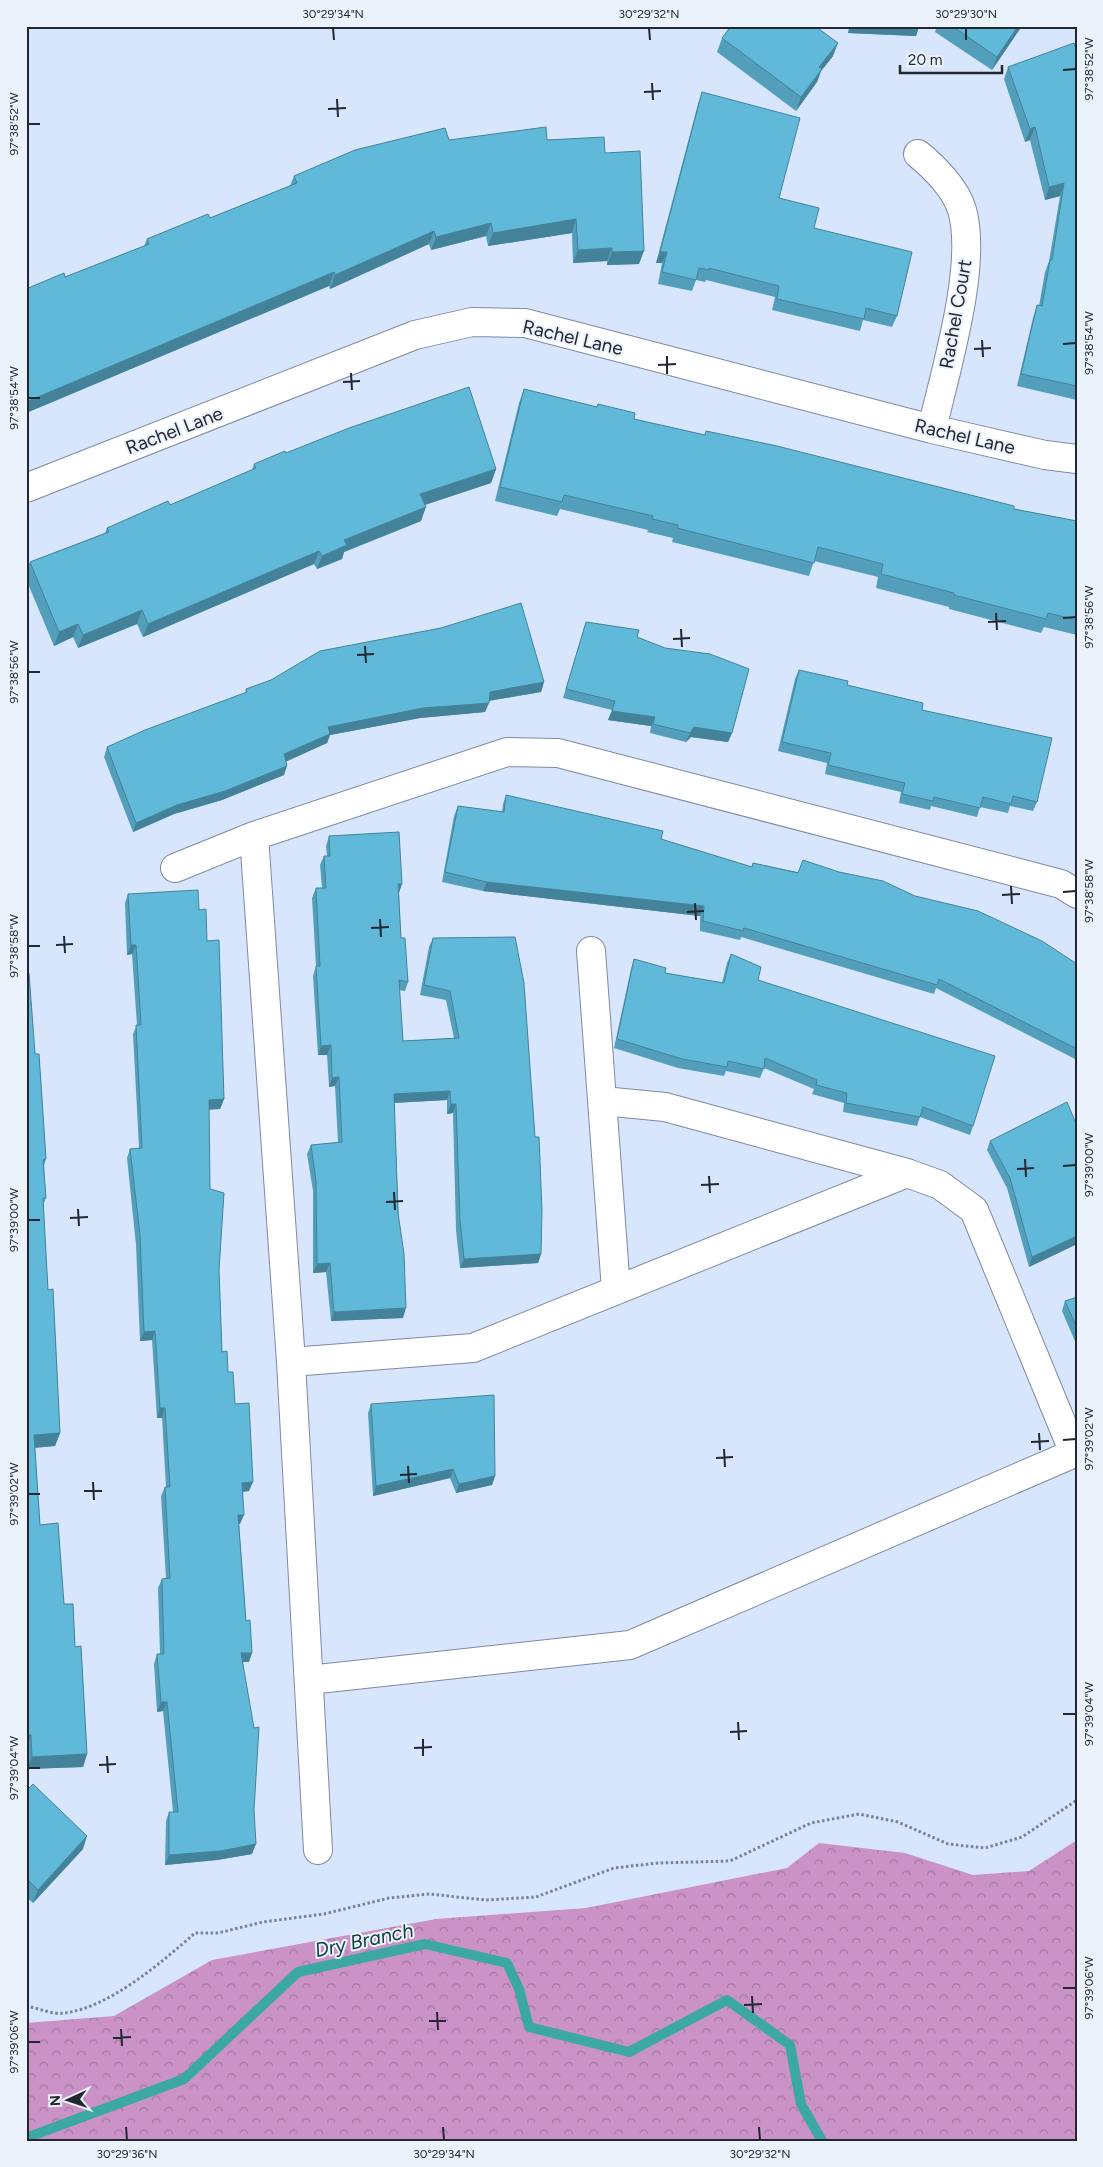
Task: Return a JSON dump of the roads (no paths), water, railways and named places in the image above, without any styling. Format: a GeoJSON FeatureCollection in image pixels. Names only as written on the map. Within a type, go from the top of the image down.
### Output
{"type":"FeatureCollection","features":[{"type":"Feature","properties":{"kind":"street","name":"Rachel Court"},"geometry":{"type":"LineString","coordinates":[[918,154],[940,171],[962,210],[966,251],[958,314],[932,429]]}},
{"type":"Feature","properties":{"kind":"street","name":"Rachel Lane"},"geometry":{"type":"LineString","coordinates":[[26,488],[415,336],[472,322],[525,323],[932,429],[1045,455],[1077,460]]}},
{"type":"Feature","properties":{"kind":"street"},"geometry":{"type":"LineString","coordinates":[[175,868],[254,836],[507,752],[558,753],[1061,884],[1077,894]]}},
{"type":"Feature","properties":{"kind":"street"},"geometry":{"type":"LineString","coordinates":[[254,836],[291,1362],[318,1850]]}},
{"type":"Feature","properties":{"kind":"street"},"geometry":{"type":"LineString","coordinates":[[591,951],[616,1290]]}},
{"type":"Feature","properties":{"kind":"street"},"geometry":{"type":"LineString","coordinates":[[309,1680],[630,1645],[1075,1452],[974,1210],[940,1185],[906,1173],[665,1107],[603,1102]]}},
{"type":"Feature","properties":{"kind":"street"},"geometry":{"type":"LineString","coordinates":[[291,1362],[473,1348],[906,1173]]}},
{"type":"Feature","properties":{"kind":"waterway","name":"Dry Branch"},"geometry":{"type":"LineString","coordinates":[[26,2138],[184,2079],[298,1972],[425,1944],[507,1963],[519,1989],[529,2027],[629,2052],[727,2000],[790,2045],[801,2104],[822,2141]]}}]}
